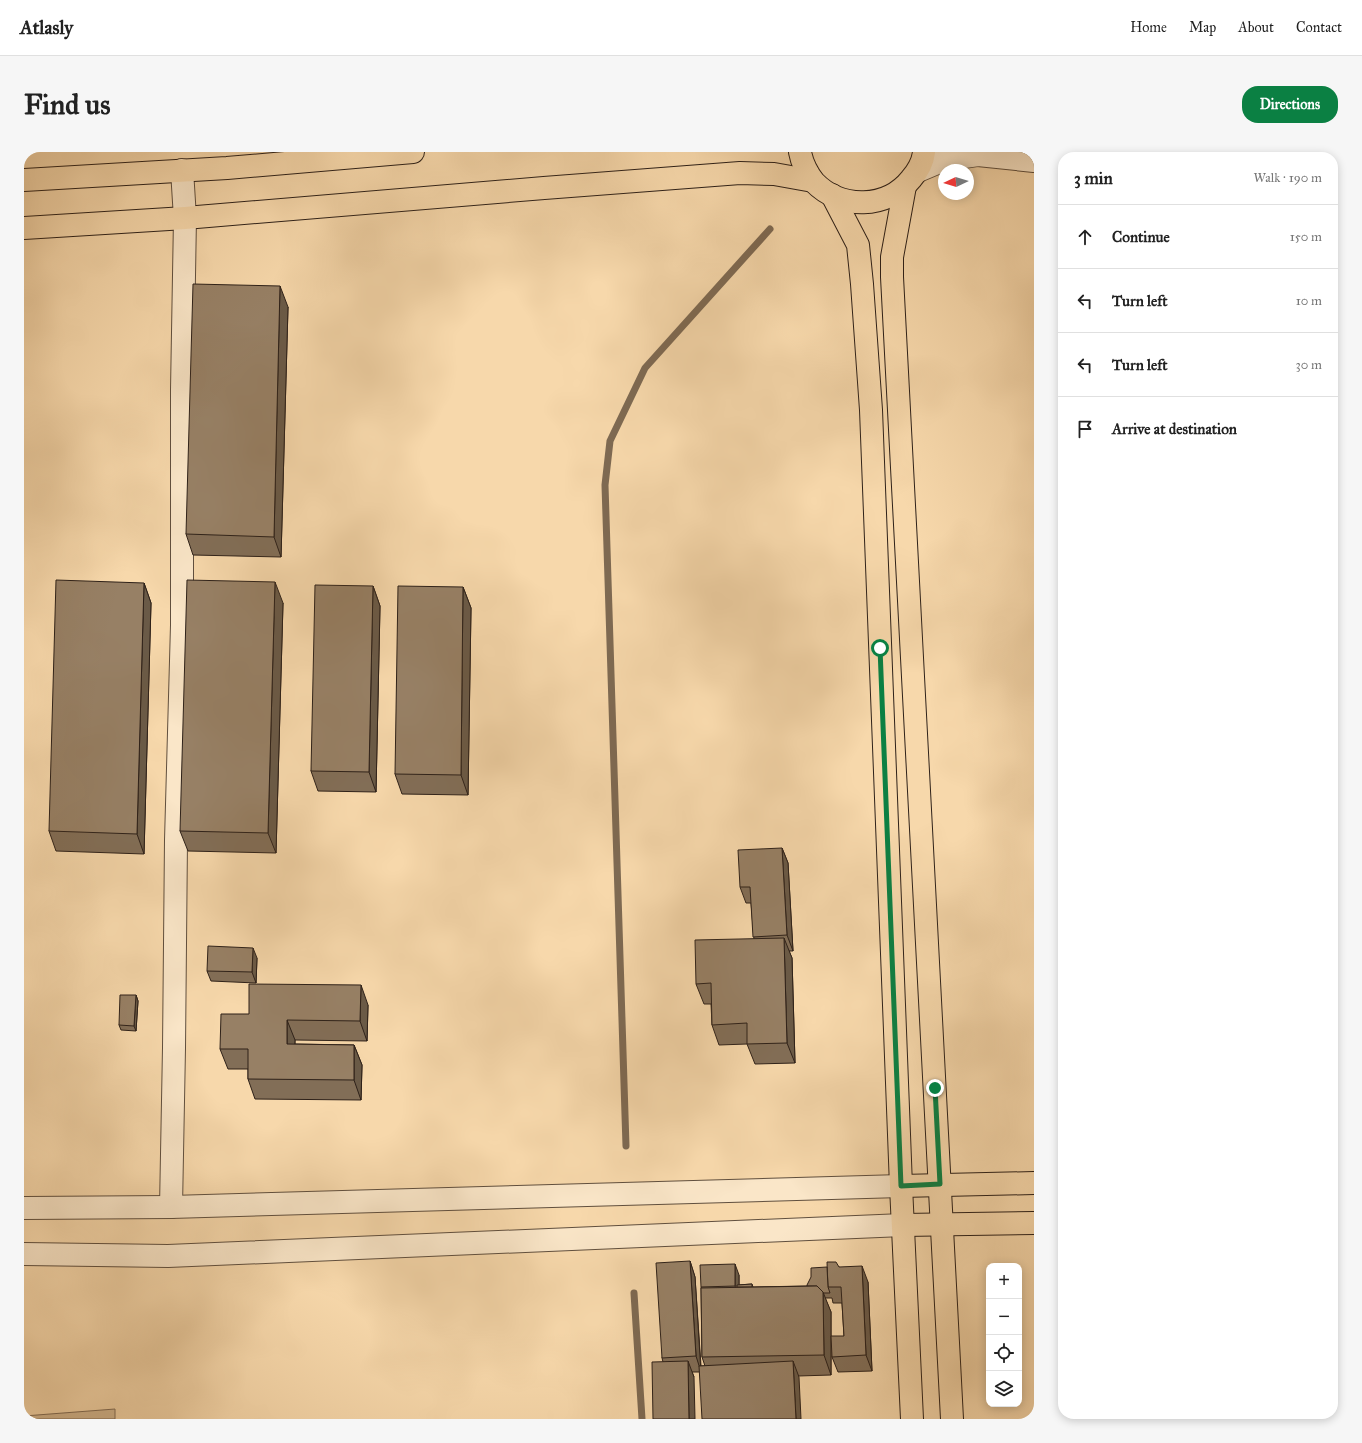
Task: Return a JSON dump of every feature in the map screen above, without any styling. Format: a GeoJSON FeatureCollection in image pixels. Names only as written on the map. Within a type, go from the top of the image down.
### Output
{"type":"FeatureCollection","features":[{"type":"Feature","properties":{"kind":"main road"},"geometry":{"type":"LineString","coordinates":[[24,180],[235,167],[413,152]]}},
{"type":"Feature","properties":{"kind":"main road"},"geometry":{"type":"LineString","coordinates":[[800,152],[803,164],[813,181],[832,195],[850,202],[870,202],[889,197],[916,170]]}},
{"type":"Feature","properties":{"kind":"main road"},"geometry":{"type":"LineString","coordinates":[[916,170],[892,257],[892,277],[952,1419]]}},
{"type":"Feature","properties":{"kind":"main road"},"geometry":{"type":"LineString","coordinates":[[24,228],[184,218],[740,173],[774,174],[813,181]]}},
{"type":"Feature","properties":{"kind":"main road"},"geometry":{"type":"LineString","coordinates":[[832,195],[858,245],[864,300],[871,410],[901,1186],[912,1419]]}},
{"type":"Feature","properties":{"kind":"main road"},"geometry":{"type":"LineString","coordinates":[[901,1186],[1034,1183]]}},
{"type":"Feature","properties":{"kind":"main road"},"geometry":{"type":"LineString","coordinates":[[903,1225],[1034,1223]]}},
{"type":"Feature","properties":{"kind":"street"},"geometry":{"type":"LineString","coordinates":[[916,170],[944,160],[974,154],[1034,161]]}},
{"type":"Feature","properties":{"kind":"street"},"geometry":{"type":"LineString","coordinates":[[171,1207],[176,840],[182,626],[184,218],[182,170]]}},
{"type":"Feature","properties":{"kind":"street"},"geometry":{"type":"LineString","coordinates":[[24,1208],[171,1207],[901,1186]]}},
{"type":"Feature","properties":{"kind":"street"},"geometry":{"type":"LineString","coordinates":[[24,1254],[168,1256],[903,1225]]}},
{"type":"Feature","properties":{"kind":"shaded area"},"geometry":{"type":"Polygon","coordinates":[[[115,1409],[115,1419],[24,1419],[24,1416],[115,1409]]]}},
{"type":"Feature","properties":{"kind":"building"},"geometry":{"type":"Polygon","coordinates":[[[193,284],[280,286],[274,537],[186,534],[193,284]]]}},
{"type":"Feature","properties":{"kind":"building"},"geometry":{"type":"Polygon","coordinates":[[[56,580],[144,583],[137,834],[49,831],[56,580]]]}},
{"type":"Feature","properties":{"kind":"building"},"geometry":{"type":"Polygon","coordinates":[[[187,580],[275,582],[268,833],[180,831],[187,580]]]}},
{"type":"Feature","properties":{"kind":"building"},"geometry":{"type":"Polygon","coordinates":[[[315,585],[373,586],[369,772],[311,771],[315,585]]]}},
{"type":"Feature","properties":{"kind":"building"},"geometry":{"type":"Polygon","coordinates":[[[398,586],[463,587],[461,775],[395,774],[398,586]]]}},
{"type":"Feature","properties":{"kind":"building"},"geometry":{"type":"Polygon","coordinates":[[[782,848],[787,935],[753,937],[750,887],[740,887],[738,850],[782,848]]]}},
{"type":"Feature","properties":{"kind":"building"},"geometry":{"type":"Polygon","coordinates":[[[784,938],[787,1043],[747,1044],[747,1023],[712,1025],[711,983],[696,984],[695,940],[784,938]]]}},
{"type":"Feature","properties":{"kind":"building"},"geometry":{"type":"Polygon","coordinates":[[[208,946],[253,948],[252,972],[207,971],[208,946]]]}},
{"type":"Feature","properties":{"kind":"building"},"geometry":{"type":"Polygon","coordinates":[[[249,984],[361,985],[360,1021],[287,1020],[287,1044],[354,1045],[354,1080],[248,1079],[248,1049],[220,1049],[221,1014],[249,1014],[249,984]]]}},
{"type":"Feature","properties":{"kind":"building"},"geometry":{"type":"Polygon","coordinates":[[[120,995],[136,995],[134,1026],[119,1025],[120,995]]]}},
{"type":"Feature","properties":{"kind":"building"},"geometry":{"type":"Polygon","coordinates":[[[690,1261],[696,1356],[662,1358],[656,1263],[690,1261]]]}},
{"type":"Feature","properties":{"kind":"building"},"geometry":{"type":"Polygon","coordinates":[[[827,1262],[836,1262],[839,1267],[862,1266],[866,1355],[832,1357],[831,1336],[844,1336],[841,1287],[828,1287],[827,1262]]]}},
{"type":"Feature","properties":{"kind":"building"},"geometry":{"type":"Polygon","coordinates":[[[735,1264],[735,1286],[701,1287],[700,1265],[735,1264]]]}},
{"type":"Feature","properties":{"kind":"building"},"geometry":{"type":"Polygon","coordinates":[[[827,1267],[828,1287],[830,1293],[823,1293],[817,1286],[807,1286],[811,1277],[811,1268],[827,1267]]]}},
{"type":"Feature","properties":{"kind":"building"},"geometry":{"type":"Polygon","coordinates":[[[752,1284],[752,1287],[737,1287],[737,1285],[752,1284]]]}},
{"type":"Feature","properties":{"kind":"building"},"geometry":{"type":"Polygon","coordinates":[[[817,1286],[823,1292],[824,1355],[702,1357],[701,1288],[817,1286]]]}},
{"type":"Feature","properties":{"kind":"building"},"geometry":{"type":"Polygon","coordinates":[[[688,1361],[689,1419],[653,1419],[652,1362],[688,1361]]]}},
{"type":"Feature","properties":{"kind":"building"},"geometry":{"type":"Polygon","coordinates":[[[793,1361],[796,1419],[702,1419],[699,1366],[793,1361]]]}},
{"type":"Feature","properties":{"kind":"waterway"},"geometry":{"type":"LineString","coordinates":[[626,1146],[605,485],[610,441],[645,368],[770,229]]}},
{"type":"Feature","properties":{"kind":"waterway"},"geometry":{"type":"LineString","coordinates":[[634,1293],[642,1419]]}},
{"type":"Feature","properties":{"kind":"route"},"geometry":{"type":"LineString","coordinates":[[880,648],[901,1186],[940,1184],[935,1088]]}}]}
